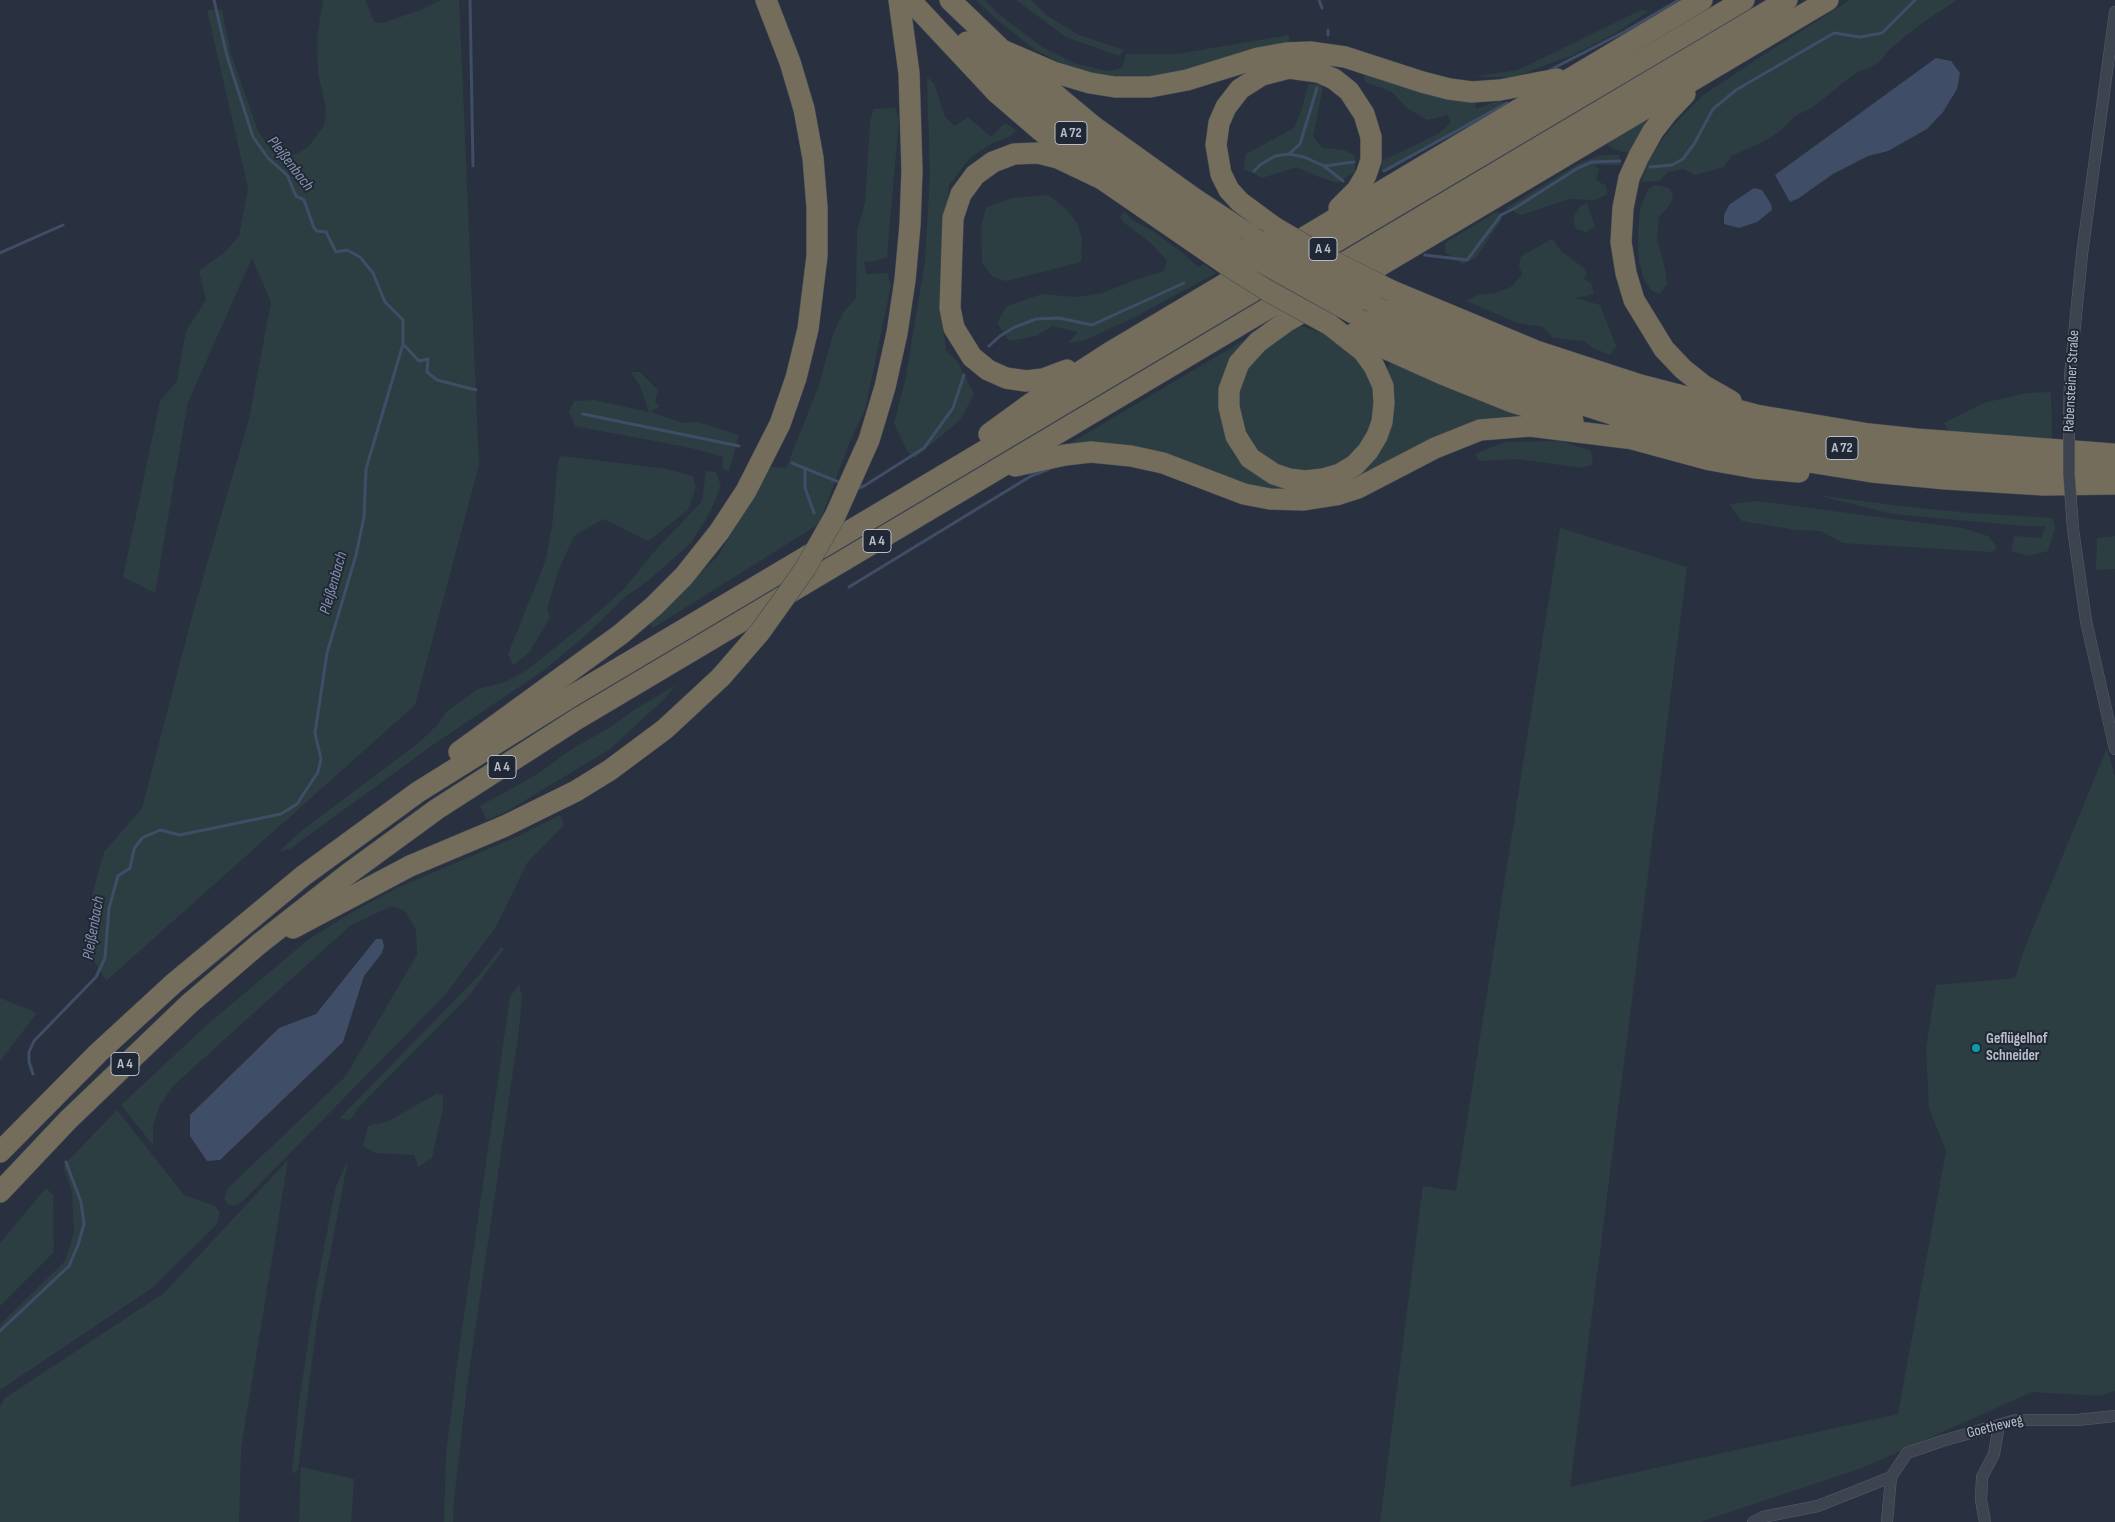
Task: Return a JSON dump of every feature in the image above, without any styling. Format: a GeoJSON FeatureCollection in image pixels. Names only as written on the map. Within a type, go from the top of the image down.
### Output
{"type":"FeatureCollection","features":[{"type":"Feature","properties":{"kind":"highway"},"geometry":{"type":"LineString","coordinates":[[418,792],[456,753],[621,634],[654,606],[684,576],[720,532],[746,491],[759,470],[780,424],[796,378],[808,329],[817,256],[817,207],[813,158],[804,109],[790,62],[766,0]]}},
{"type":"Feature","properties":{"kind":"highway"},"geometry":{"type":"LineString","coordinates":[[259,944],[324,913],[410,866],[505,826],[576,791],[610,770],[664,730],[721,677],[760,632],[805,569],[835,516],[869,440],[891,361],[905,280],[912,170],[909,73],[899,0]]}},
{"type":"Feature","properties":{"kind":"highway"},"geometry":{"type":"LineString","coordinates":[[910,0],[997,92],[1040,130],[1102,179]]}},
{"type":"Feature","properties":{"kind":"highway","name":"A 72"},"geometry":{"type":"LineString","coordinates":[[923,0],[1010,82],[1083,143],[1184,215],[1231,256],[1444,355],[1515,383],[1618,416],[1711,442],[1796,460],[1872,472],[2036,484],[2115,484]]}},
{"type":"Feature","properties":{"kind":"highway","name":"A 72"},"geometry":{"type":"LineString","coordinates":[[950,0],[1002,50],[1047,89],[1135,158],[1254,238],[1315,273],[1372,302],[1449,336],[1576,385],[1637,404],[1714,424],[1808,442],[1922,458],[2051,466],[2115,466]]}},
{"type":"Feature","properties":{"kind":"highway"},"geometry":{"type":"LineString","coordinates":[[903,499],[970,447],[1033,402],[1109,353],[1702,0]]}},
{"type":"Feature","properties":{"kind":"highway","name":"A 4"},"geometry":{"type":"LineString","coordinates":[[0,1152],[98,1053],[174,983],[303,876],[418,792],[572,696],[1744,0]]}},
{"type":"Feature","properties":{"kind":"highway","name":"A 4"},"geometry":{"type":"LineString","coordinates":[[0,1192],[68,1120],[146,1043],[259,944],[348,874],[437,809],[577,719],[1787,0]]}},
{"type":"Feature","properties":{"kind":"highway"},"geometry":{"type":"LineString","coordinates":[[1330,324],[1364,351],[1374,366],[1382,386],[1384,403],[1382,422],[1377,436],[1368,451],[1355,465],[1340,474],[1323,479],[1305,481],[1274,474],[1250,458],[1236,436],[1229,407],[1229,390],[1239,363],[1258,342],[1287,321],[1828,0]]}},
{"type":"Feature","properties":{"kind":"highway"},"geometry":{"type":"LineString","coordinates":[[1002,50],[1053,72],[1090,83],[1114,87],[1150,87],[1187,80],[1258,58],[1286,53],[1310,52],[1345,57],[1422,82],[1472,92],[1500,90],[1546,82],[1577,74]]}},
{"type":"Feature","properties":{"kind":"highway"},"geometry":{"type":"LineString","coordinates":[[1301,239],[1345,204],[1357,190],[1366,175],[1371,160],[1371,137],[1364,114],[1349,91],[1334,79],[1318,72],[1289,68],[1262,75],[1240,89],[1226,107],[1219,123],[1216,145],[1221,174],[1229,190],[1240,202],[1274,227],[1332,261],[1392,291],[1536,351],[1640,385],[1756,415],[1822,427],[1907,438],[2115,454]]}},
{"type":"Feature","properties":{"kind":"highway"},"geometry":{"type":"LineString","coordinates":[[1707,72],[1667,112],[1653,130],[1639,156],[1629,178],[1623,208],[1621,242],[1626,273],[1634,300],[1664,349],[1683,369],[1703,385],[1756,415]]}},
{"type":"Feature","properties":{"kind":"highway"},"geometry":{"type":"LineString","coordinates":[[1109,353],[1042,379],[1026,381],[1006,378],[988,370],[972,357],[954,328],[950,308],[953,218],[962,194],[975,175],[992,162],[1014,154],[1038,153],[1058,158],[1102,179],[1231,256],[1268,291],[1330,324],[1442,374],[1512,402],[1626,438],[1710,460],[1755,468],[1797,472],[1872,472]]}},
{"type":"Feature","properties":{"kind":"highway"},"geometry":{"type":"LineString","coordinates":[[995,471],[1091,452],[1131,456],[1163,463],[1244,494],[1270,499],[1304,500],[1336,495],[1358,488],[1435,448],[1480,430],[1530,426],[1626,438]]}},
{"type":"Feature","properties":{"kind":"street","name":"Rabensteiner Straße"},"geometry":{"type":"LineString","coordinates":[[2115,12],[2082,254],[2070,376],[2069,421],[2069,474],[2073,528],[2086,621],[2115,749]]}},
{"type":"Feature","properties":{"kind":"street","name":"Goetheweg"},"geometry":{"type":"LineString","coordinates":[[1887,1522],[1891,1478],[1907,1453],[2016,1420],[2077,1420],[2115,1416]]}},
{"type":"Feature","properties":{"kind":"street"},"geometry":{"type":"LineString","coordinates":[[1986,1522],[1981,1500],[1982,1477],[1994,1454],[1999,1425]]}},
{"type":"Feature","properties":{"kind":"street"},"geometry":{"type":"LineString","coordinates":[[1753,1522],[1763,1517],[1818,1506],[1891,1478]]}},
{"type":"Feature","properties":{"kind":"shaded area"},"geometry":{"type":"Polygon","coordinates":[[[323,0],[365,0],[374,22],[383,23],[420,10],[441,0],[459,0],[479,465],[415,705],[106,981],[91,956],[91,899],[104,852],[142,808],[194,609],[249,419],[271,302],[252,258],[188,402],[155,593],[123,577],[160,401],[177,381],[186,331],[206,300],[199,271],[225,252],[239,236],[248,188],[207,10],[222,10],[231,54],[258,131],[273,152],[285,157],[298,153],[309,146],[324,126],[326,109],[318,72],[317,37],[323,0]]]}},
{"type":"Feature","properties":{"kind":"shaded area"},"geometry":{"type":"Polygon","coordinates":[[[976,0],[985,0],[996,12],[1042,47],[1076,64],[1108,71],[1122,68],[1126,54],[1177,54],[1289,35],[1289,42],[1215,60],[1181,72],[1127,79],[1078,72],[1035,50],[996,19],[976,0]]]}},
{"type":"Feature","properties":{"kind":"shaded area"},"geometry":{"type":"Polygon","coordinates":[[[1016,0],[1031,0],[1049,17],[1079,35],[1124,50],[1119,56],[1066,37],[1016,0]]]}},
{"type":"Feature","properties":{"kind":"shaded area"},"geometry":{"type":"Polygon","coordinates":[[[1850,0],[1957,0],[1922,23],[1891,48],[1879,62],[1857,72],[1813,107],[1795,116],[1779,132],[1761,143],[1731,156],[1724,167],[1695,175],[1684,169],[1668,172],[1660,181],[1641,182],[1651,155],[1671,128],[1702,96],[1850,0]]]}},
{"type":"Feature","properties":{"kind":"shaded area"},"geometry":{"type":"Polygon","coordinates":[[[1641,10],[1649,11],[1616,33],[1573,55],[1514,77],[1472,77],[1518,70],[1641,10]]]}},
{"type":"Feature","properties":{"kind":"shaded area"},"geometry":{"type":"Polygon","coordinates":[[[1364,73],[1475,101],[1476,109],[1499,100],[1506,104],[1458,136],[1440,140],[1390,170],[1381,171],[1382,161],[1438,134],[1451,123],[1448,115],[1427,120],[1407,108],[1392,92],[1365,82],[1364,73]]]}},
{"type":"Feature","properties":{"kind":"shaded area"},"geometry":{"type":"Polygon","coordinates":[[[927,77],[934,83],[945,117],[955,126],[968,117],[991,137],[1005,123],[1016,130],[1011,136],[991,144],[970,158],[949,185],[945,225],[943,324],[946,351],[957,361],[974,394],[961,419],[915,458],[907,451],[894,423],[906,377],[925,261],[930,174],[927,77]]]}},
{"type":"Feature","properties":{"kind":"shaded area"},"geometry":{"type":"Polygon","coordinates":[[[1308,84],[1318,84],[1323,87],[1313,136],[1322,148],[1344,150],[1355,156],[1355,172],[1338,183],[1313,175],[1297,167],[1262,178],[1244,169],[1246,154],[1294,128],[1302,109],[1308,84]]]}},
{"type":"Feature","properties":{"kind":"shaded area"},"geometry":{"type":"Polygon","coordinates":[[[895,108],[899,119],[887,257],[872,262],[864,261],[866,274],[887,273],[891,285],[865,410],[851,439],[819,524],[653,628],[649,623],[718,556],[771,467],[786,468],[819,385],[833,334],[843,313],[856,298],[857,231],[865,203],[870,123],[873,109],[895,108]]]}},
{"type":"Feature","properties":{"kind":"shaded area"},"geometry":{"type":"Polygon","coordinates":[[[1650,115],[1629,153],[1616,150],[1607,145],[1613,136],[1650,115]]]}},
{"type":"Feature","properties":{"kind":"shaded area"},"geometry":{"type":"Polygon","coordinates":[[[1602,155],[1619,155],[1621,165],[1594,165],[1599,169],[1596,180],[1606,186],[1607,194],[1595,200],[1569,199],[1521,215],[1506,208],[1581,162],[1602,155]]]}},
{"type":"Feature","properties":{"kind":"shaded area"},"geometry":{"type":"Polygon","coordinates":[[[1654,185],[1670,188],[1673,198],[1669,206],[1659,217],[1657,239],[1667,284],[1660,294],[1652,291],[1644,280],[1639,261],[1640,208],[1648,190],[1654,185]]]}},
{"type":"Feature","properties":{"kind":"shaded area"},"geometry":{"type":"Polygon","coordinates":[[[1048,195],[1066,209],[1077,223],[1082,238],[1081,262],[1006,281],[993,277],[982,263],[981,228],[986,207],[1012,198],[1048,195]]]}},
{"type":"Feature","properties":{"kind":"shaded area"},"geometry":{"type":"Polygon","coordinates":[[[1587,203],[1595,226],[1586,232],[1576,229],[1573,218],[1580,206],[1587,203]]]}},
{"type":"Feature","properties":{"kind":"shaded area"},"geometry":{"type":"Polygon","coordinates":[[[1124,211],[1132,220],[1153,231],[1198,267],[1204,264],[1216,273],[1137,316],[1086,340],[1068,343],[1078,332],[1052,326],[1036,336],[1009,341],[997,323],[1007,306],[1042,294],[1076,297],[1102,293],[1164,271],[1167,261],[1152,244],[1123,222],[1120,217],[1124,211]]]}},
{"type":"Feature","properties":{"kind":"shaded area"},"geometry":{"type":"Polygon","coordinates":[[[1498,211],[1502,219],[1476,258],[1462,264],[1445,252],[1445,243],[1498,211]]]}},
{"type":"Feature","properties":{"kind":"shaded area"},"geometry":{"type":"Polygon","coordinates":[[[1552,239],[1561,251],[1584,268],[1587,275],[1583,279],[1591,283],[1594,294],[1575,298],[1600,305],[1616,346],[1610,355],[1593,348],[1584,341],[1553,338],[1543,327],[1518,323],[1466,301],[1478,295],[1495,293],[1511,287],[1522,275],[1519,265],[1521,256],[1552,239]]]}},
{"type":"Feature","properties":{"kind":"shaded area"},"geometry":{"type":"Polygon","coordinates":[[[1268,326],[1234,355],[1227,434],[1296,487],[1370,459],[1384,375],[1391,362],[1529,416],[1354,480],[1280,490],[1244,485],[1069,444],[1268,326]]]}},
{"type":"Feature","properties":{"kind":"shaded area"},"geometry":{"type":"Polygon","coordinates":[[[1302,326],[1338,339],[1358,356],[1371,378],[1376,404],[1371,433],[1346,464],[1294,475],[1260,458],[1235,417],[1241,376],[1277,335],[1302,326]]]}},
{"type":"Feature","properties":{"kind":"shaded area"},"geometry":{"type":"Polygon","coordinates":[[[631,372],[640,372],[658,390],[655,402],[660,406],[650,412],[683,423],[698,422],[739,435],[729,471],[722,469],[723,457],[691,448],[575,426],[569,412],[574,401],[594,400],[649,412],[640,386],[631,372]]]}},
{"type":"Feature","properties":{"kind":"shaded area"},"geometry":{"type":"Polygon","coordinates":[[[2051,392],[2052,440],[1948,431],[1944,423],[1983,403],[2027,393],[2051,392]]]}},
{"type":"Feature","properties":{"kind":"shaded area"},"geometry":{"type":"Polygon","coordinates":[[[1561,441],[1591,451],[1593,465],[1581,468],[1519,459],[1479,461],[1475,454],[1505,442],[1561,441]]]}},
{"type":"Feature","properties":{"kind":"shaded area"},"geometry":{"type":"Polygon","coordinates":[[[562,456],[666,469],[693,476],[696,487],[688,510],[648,541],[603,519],[574,536],[558,572],[547,609],[550,617],[529,653],[513,665],[508,654],[545,562],[552,527],[558,460],[562,456]]]}},
{"type":"Feature","properties":{"kind":"shaded area"},"geometry":{"type":"Polygon","coordinates":[[[706,471],[716,472],[721,486],[710,512],[691,543],[649,580],[625,597],[587,634],[543,671],[434,744],[290,849],[279,851],[305,828],[421,741],[438,724],[446,712],[478,689],[505,682],[527,670],[624,589],[653,553],[702,501],[706,471]]]}},
{"type":"Feature","properties":{"kind":"shaded area"},"geometry":{"type":"Polygon","coordinates":[[[1816,495],[1970,513],[2053,518],[2055,528],[2048,551],[2029,556],[2011,551],[2014,536],[2041,538],[2046,526],[2025,526],[1893,514],[1816,495]]]}},
{"type":"Feature","properties":{"kind":"shaded area"},"geometry":{"type":"Polygon","coordinates":[[[1757,501],[1962,528],[1988,536],[1997,547],[1992,552],[1843,543],[1821,531],[1796,530],[1742,521],[1729,504],[1757,501]]]}},
{"type":"Feature","properties":{"kind":"shaded area"},"geometry":{"type":"Polygon","coordinates":[[[1560,528],[1687,567],[1570,1487],[1898,1414],[1946,1151],[1929,1108],[1926,1047],[1936,985],[2015,978],[2024,950],[2107,748],[2115,777],[2115,1391],[2100,1396],[2032,1392],[1862,1468],[1700,1522],[1380,1522],[1423,1186],[1456,1191],[1560,528]]]}},
{"type":"Feature","properties":{"kind":"shaded area"},"geometry":{"type":"Polygon","coordinates":[[[2115,536],[2115,569],[2096,570],[2097,538],[2115,536]]]}},
{"type":"Feature","properties":{"kind":"shaded area"},"geometry":{"type":"Polygon","coordinates":[[[676,685],[663,700],[610,749],[504,813],[487,820],[480,806],[536,775],[572,749],[609,728],[634,710],[676,685]]]}},
{"type":"Feature","properties":{"kind":"shaded area"},"geometry":{"type":"Polygon","coordinates":[[[560,815],[564,825],[527,863],[496,927],[445,995],[243,1201],[234,1206],[228,1204],[224,1198],[227,1189],[345,1077],[417,955],[416,930],[405,911],[392,906],[351,925],[173,1086],[160,1105],[153,1126],[153,1145],[121,1105],[209,1023],[309,939],[397,888],[521,835],[560,815]]]}},
{"type":"Feature","properties":{"kind":"shaded area"},"geometry":{"type":"Polygon","coordinates":[[[501,947],[504,949],[468,997],[358,1108],[350,1120],[340,1118],[481,973],[501,947]]]}},
{"type":"Feature","properties":{"kind":"shaded area"},"geometry":{"type":"Polygon","coordinates":[[[519,984],[522,996],[519,1030],[467,1386],[453,1522],[444,1522],[446,1454],[458,1357],[510,997],[519,984]]]}},
{"type":"Feature","properties":{"kind":"shaded area"},"geometry":{"type":"Polygon","coordinates":[[[0,998],[37,1013],[0,1061],[0,998]]]}},
{"type":"Feature","properties":{"kind":"shaded area"},"geometry":{"type":"Polygon","coordinates":[[[436,1094],[443,1095],[443,1108],[432,1158],[418,1167],[414,1155],[375,1153],[363,1146],[368,1126],[389,1121],[436,1094]]]}},
{"type":"Feature","properties":{"kind":"shaded area"},"geometry":{"type":"Polygon","coordinates":[[[117,1110],[184,1195],[215,1206],[220,1212],[217,1224],[152,1288],[0,1390],[0,1325],[65,1261],[74,1233],[72,1191],[63,1166],[117,1110]]]}},
{"type":"Feature","properties":{"kind":"shaded area"},"geometry":{"type":"Polygon","coordinates":[[[288,1160],[241,1449],[239,1522],[0,1522],[0,1407],[5,1398],[164,1293],[288,1160]]]}},
{"type":"Feature","properties":{"kind":"shaded area"},"geometry":{"type":"Polygon","coordinates":[[[348,1160],[317,1322],[298,1470],[292,1474],[299,1403],[316,1289],[336,1186],[348,1160]]]}},
{"type":"Feature","properties":{"kind":"shaded area"},"geometry":{"type":"Polygon","coordinates":[[[46,1188],[53,1195],[54,1252],[0,1306],[0,1243],[46,1188]]]}},
{"type":"Feature","properties":{"kind":"shaded area"},"geometry":{"type":"Polygon","coordinates":[[[301,1467],[354,1479],[351,1522],[299,1522],[301,1467]]]}},
{"type":"Feature","properties":{"kind":"water"},"geometry":{"type":"Polygon","coordinates":[[[1936,58],[1951,61],[1960,73],[1957,89],[1943,112],[1927,129],[1888,151],[1868,156],[1833,174],[1799,198],[1790,202],[1775,175],[1936,58]]]}},
{"type":"Feature","properties":{"kind":"water"},"geometry":{"type":"Polygon","coordinates":[[[1754,188],[1762,190],[1771,204],[1772,210],[1757,222],[1739,228],[1724,224],[1724,215],[1729,205],[1754,188]]]}},
{"type":"Feature","properties":{"kind":"water"},"geometry":{"type":"Polygon","coordinates":[[[376,939],[382,939],[384,946],[382,953],[364,976],[343,1042],[220,1160],[207,1161],[190,1136],[190,1115],[279,1028],[316,1014],[376,939]]]}},
{"type":"Feature","properties":{"kind":"waterway","name":"Pleißenbach"},"geometry":{"type":"LineString","coordinates":[[33,1074],[29,1062],[29,1052],[34,1041],[96,977],[105,958],[109,908],[118,876],[130,868],[134,849],[142,838],[160,830],[180,835],[281,814],[297,804],[318,772],[321,759],[315,733],[327,653],[356,555],[364,517],[366,469],[403,344],[403,320],[385,302],[373,273],[360,257],[347,250],[336,252],[326,232],[317,231],[314,228],[304,200],[296,196],[287,175],[268,158],[253,137],[227,56],[214,0]]}},
{"type":"Feature","properties":{"kind":"waterway"},"geometry":{"type":"LineString","coordinates":[[470,0],[473,166]]}},
{"type":"Feature","properties":{"kind":"waterway"},"geometry":{"type":"LineString","coordinates":[[1319,0],[1322,8]]}},
{"type":"Feature","properties":{"kind":"waterway"},"geometry":{"type":"LineString","coordinates":[[1550,70],[1624,32],[1679,0]]}},
{"type":"Feature","properties":{"kind":"waterway"},"geometry":{"type":"LineString","coordinates":[[1650,167],[1672,165],[1683,159],[1694,144],[1713,109],[1736,90],[1834,33],[1860,37],[1882,33],[1915,0]]}},
{"type":"Feature","properties":{"kind":"waterway"},"geometry":{"type":"LineString","coordinates":[[1328,30],[1328,35]]}},
{"type":"Feature","properties":{"kind":"waterway"},"geometry":{"type":"LineString","coordinates":[[1289,154],[1300,144],[1317,88]]}},
{"type":"Feature","properties":{"kind":"waterway"},"geometry":{"type":"LineString","coordinates":[[1384,171],[1507,103]]}},
{"type":"Feature","properties":{"kind":"waterway"},"geometry":{"type":"LineString","coordinates":[[1254,171],[1275,156],[1289,154],[1304,157],[1324,166],[1343,181]]}},
{"type":"Feature","properties":{"kind":"waterway"},"geometry":{"type":"LineString","coordinates":[[1425,255],[1467,260],[1501,215],[1578,168],[1592,162],[1620,161]]}},
{"type":"Feature","properties":{"kind":"waterway"},"geometry":{"type":"LineString","coordinates":[[1324,166],[1354,162]]}},
{"type":"Feature","properties":{"kind":"waterway"},"geometry":{"type":"LineString","coordinates":[[0,253],[63,225]]}},
{"type":"Feature","properties":{"kind":"waterway"},"geometry":{"type":"LineString","coordinates":[[989,346],[1000,336],[1015,327],[1036,319],[1059,318],[1092,325],[1184,283]]}},
{"type":"Feature","properties":{"kind":"waterway"},"geometry":{"type":"LineString","coordinates":[[403,344],[419,361],[428,359],[427,372],[437,380],[476,390]]}},
{"type":"Feature","properties":{"kind":"waterway"},"geometry":{"type":"LineString","coordinates":[[856,489],[864,486],[924,448],[953,408],[964,375]]}},
{"type":"Feature","properties":{"kind":"waterway"},"geometry":{"type":"LineString","coordinates":[[583,414],[739,446]]}},
{"type":"Feature","properties":{"kind":"waterway"},"geometry":{"type":"LineString","coordinates":[[792,463],[841,483]]}},
{"type":"Feature","properties":{"kind":"waterway"},"geometry":{"type":"LineString","coordinates":[[805,469],[805,488],[814,513]]}},
{"type":"Feature","properties":{"kind":"waterway"},"geometry":{"type":"LineString","coordinates":[[849,587],[1031,476],[1049,469]]}},
{"type":"Feature","properties":{"kind":"waterway","name":"Pleißenbach"},"geometry":{"type":"LineString","coordinates":[[0,1331],[69,1266],[78,1245],[84,1224],[81,1202],[66,1162]]}},
{"type":"Feature","properties":{"kind":"place","name":"Geflügelhof Schneider"},"geometry":{"type":"Point","coordinates":[1976,1048]}}]}
